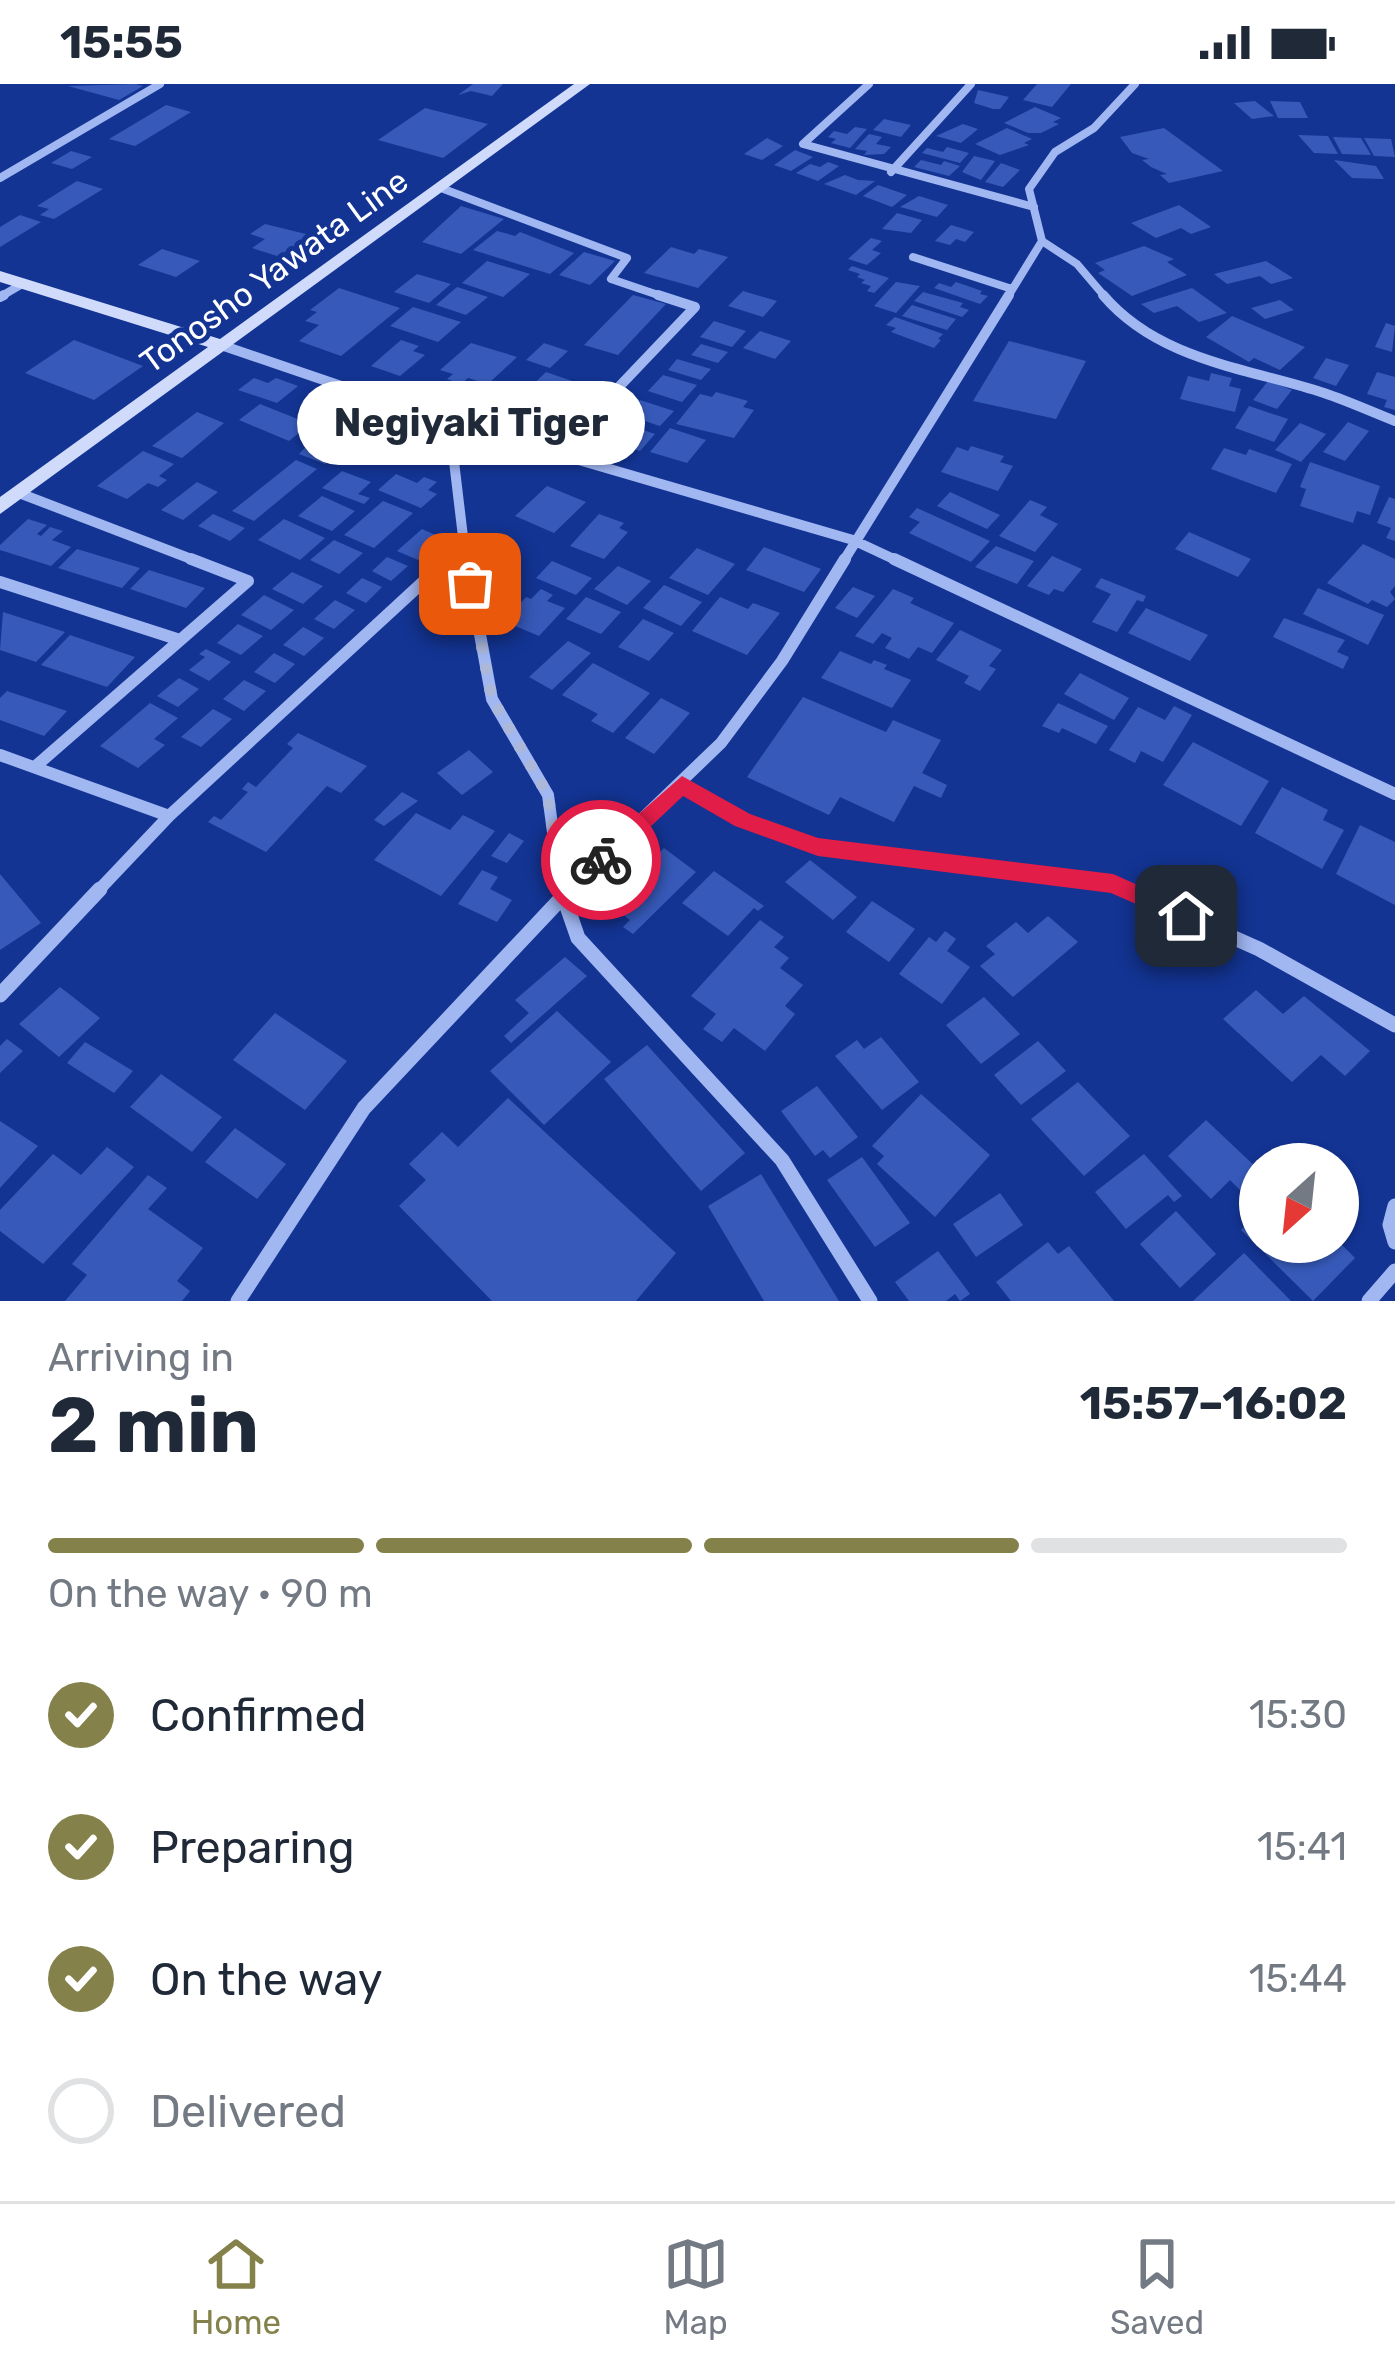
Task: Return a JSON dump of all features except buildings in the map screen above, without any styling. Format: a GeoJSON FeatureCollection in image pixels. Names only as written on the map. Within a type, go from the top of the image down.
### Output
{"type":"FeatureCollection","features":[{"type":"Feature","properties":{"kind":"main road","name":"Tonosho Yawata Line"},"geometry":{"type":"LineString","coordinates":[[0,507],[583,84]]}},
{"type":"Feature","properties":{"kind":"main road"},"geometry":{"type":"LineString","coordinates":[[0,276],[221,345]]}},
{"type":"Feature","properties":{"kind":"street"},"geometry":{"type":"LineString","coordinates":[[0,178],[160,84]]}},
{"type":"Feature","properties":{"kind":"street"},"geometry":{"type":"LineString","coordinates":[[869,84],[803,144],[1034,207]]}},
{"type":"Feature","properties":{"kind":"street"},"geometry":{"type":"LineString","coordinates":[[892,172],[971,84]]}},
{"type":"Feature","properties":{"kind":"street"},"geometry":{"type":"LineString","coordinates":[[1136,84],[1094,128],[1055,152],[1029,189],[1042,241],[1077,264],[1111,304],[1178,349],[1220,367],[1324,393],[1395,422]]}},
{"type":"Feature","properties":{"kind":"street"},"geometry":{"type":"LineString","coordinates":[[441,188],[627,258],[611,279],[695,307],[556,453]]}},
{"type":"Feature","properties":{"kind":"street"},"geometry":{"type":"LineString","coordinates":[[238,1301],[364,1108],[562,896],[682,785],[721,742],[782,661],[1042,241]]}},
{"type":"Feature","properties":{"kind":"street"},"geometry":{"type":"LineString","coordinates":[[913,256],[1012,289]]}},
{"type":"Feature","properties":{"kind":"street"},"geometry":{"type":"LineString","coordinates":[[0,297],[24,283]]}},
{"type":"Feature","properties":{"kind":"street"},"geometry":{"type":"LineString","coordinates":[[221,345],[438,419],[854,540],[1395,794]]}},
{"type":"Feature","properties":{"kind":"street"},"geometry":{"type":"LineString","coordinates":[[438,419],[453,453],[463,545],[492,699],[548,795],[562,896],[578,938],[782,1160],[870,1301]]}},
{"type":"Feature","properties":{"kind":"street"},"geometry":{"type":"LineString","coordinates":[[19,493],[248,580],[38,765]]}},
{"type":"Feature","properties":{"kind":"street"},"geometry":{"type":"LineString","coordinates":[[0,995],[169,816],[463,545]]}},
{"type":"Feature","properties":{"kind":"street"},"geometry":{"type":"LineString","coordinates":[[0,582],[180,640]]}},
{"type":"Feature","properties":{"kind":"street"},"geometry":{"type":"LineString","coordinates":[[0,754],[169,816]]}},
{"type":"Feature","properties":{"kind":"street"},"geometry":{"type":"LineString","coordinates":[[682,785],[742,820],[818,847],[1113,884],[1259,950],[1395,1025]]}},
{"type":"Feature","properties":{"kind":"street"},"geometry":{"type":"LineString","coordinates":[[1395,1206],[1390,1225],[1395,1242]]}},
{"type":"Feature","properties":{"kind":"street"},"geometry":{"type":"LineString","coordinates":[[1369,1301],[1395,1271]]}},
{"type":"Feature","properties":{"kind":"way so far"},"geometry":{"type":"LineString","coordinates":[[470,584],[492,699],[548,795],[562,896],[601,860]]}},
{"type":"Feature","properties":{"kind":"place","name":"Negiyaki Tiger"},"geometry":{"type":"Point","coordinates":[470,584]}},
{"type":"Feature","properties":{"kind":"route"},"geometry":{"type":"LineString","coordinates":[[601,860],[682,785],[742,820],[818,847],[1113,884],[1186,916]]}}]}
